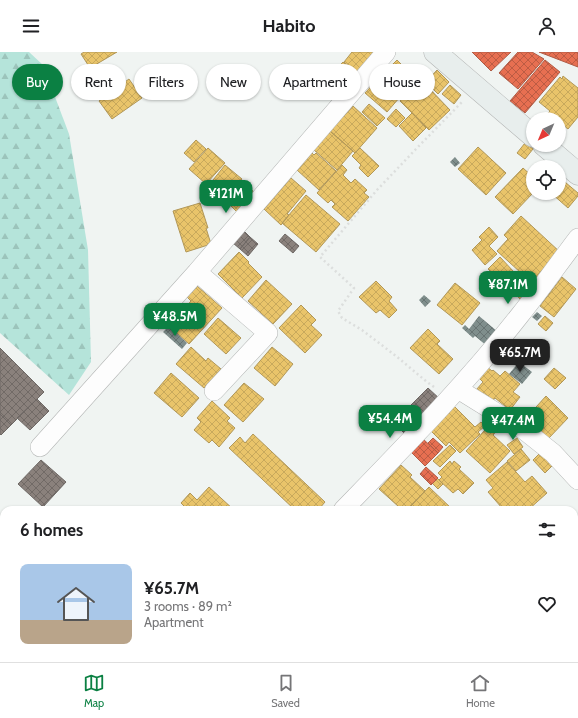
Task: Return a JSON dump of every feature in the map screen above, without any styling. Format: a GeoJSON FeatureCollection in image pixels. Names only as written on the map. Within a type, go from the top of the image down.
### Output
{"type":"FeatureCollection","features":[{"type":"Feature","properties":{"kind":"main road"},"geometry":{"type":"LineString","coordinates":[[435,52],[526,130]]}},
{"type":"Feature","properties":{"kind":"main road"},"geometry":{"type":"LineString","coordinates":[[552,152],[578,174]]}},
{"type":"Feature","properties":{"kind":"street"},"geometry":{"type":"LineString","coordinates":[[40,447],[197,272],[386,52]]}},
{"type":"Feature","properties":{"kind":"street"},"geometry":{"type":"LineString","coordinates":[[347,506],[454,393],[520,315],[578,238]]}},
{"type":"Feature","properties":{"kind":"street"},"geometry":{"type":"LineString","coordinates":[[197,272],[268,333],[214,391]]}},
{"type":"Feature","properties":{"kind":"street"},"geometry":{"type":"LineString","coordinates":[[454,393],[524,430],[553,453],[578,480]]}},
{"type":"Feature","properties":{"kind":"path"},"geometry":{"type":"LineString","coordinates":[[454,393],[427,382],[362,330],[342,318],[338,311],[354,288],[320,257],[377,190],[476,88]]}},
{"type":"Feature","properties":{"kind":"green space"},"geometry":{"type":"Polygon","coordinates":[[[0,52],[29,52],[42,64],[12,64],[12,100],[56,100],[69,134],[88,250],[91,362],[69,395],[0,333],[0,52]]]}},
{"type":"Feature","properties":{"kind":"building: Homes"},"geometry":{"type":"Polygon","coordinates":[[[84,52],[117,52],[97,64],[87,64],[81,54],[84,52]]]}},
{"type":"Feature","properties":{"kind":"building: Homes"},"geometry":{"type":"Polygon","coordinates":[[[352,52],[380,52],[361,74],[361,64],[346,64],[344,62],[352,52]]]}},
{"type":"Feature","properties":{"kind":"building: Homes"},"geometry":{"type":"Polygon","coordinates":[[[397,60],[401,64],[393,64],[397,60]]]}},
{"type":"Feature","properties":{"kind":"building: Homes"},"geometry":{"type":"Polygon","coordinates":[[[437,70],[449,82],[438,94],[435,91],[435,72],[437,70]]]}},
{"type":"Feature","properties":{"kind":"building: Homes"},"geometry":{"type":"Polygon","coordinates":[[[563,76],[578,88],[578,117],[568,129],[566,127],[566,112],[549,112],[550,111],[539,102],[560,77],[562,79],[563,76]]]}},
{"type":"Feature","properties":{"kind":"building: Homes"},"geometry":{"type":"Polygon","coordinates":[[[129,79],[134,86],[134,100],[139,100],[112,119],[99,101],[126,100],[126,81],[129,79]]]}},
{"type":"Feature","properties":{"kind":"building: Homes"},"geometry":{"type":"Polygon","coordinates":[[[450,85],[461,95],[454,104],[442,94],[450,85]]]}},
{"type":"Feature","properties":{"kind":"building: Homes"},"geometry":{"type":"Polygon","coordinates":[[[369,89],[369,96],[365,93],[369,89]]]}},
{"type":"Feature","properties":{"kind":"building: Homes"},"geometry":{"type":"Polygon","coordinates":[[[435,94],[450,110],[429,130],[400,101],[435,100],[435,94]]]}},
{"type":"Feature","properties":{"kind":"building: Homes"},"geometry":{"type":"Polygon","coordinates":[[[373,100],[397,100],[387,112],[373,100]]]}},
{"type":"Feature","properties":{"kind":"building: Homes"},"geometry":{"type":"Polygon","coordinates":[[[369,104],[385,118],[377,126],[362,112],[369,104]]]}},
{"type":"Feature","properties":{"kind":"building: Homes"},"geometry":{"type":"Polygon","coordinates":[[[353,106],[377,128],[355,153],[330,131],[353,106]]]}},
{"type":"Feature","properties":{"kind":"building: Homes"},"geometry":{"type":"Polygon","coordinates":[[[396,109],[405,118],[396,127],[387,119],[396,109]]]}},
{"type":"Feature","properties":{"kind":"building: Homes"},"geometry":{"type":"Polygon","coordinates":[[[412,113],[426,128],[413,141],[399,126],[412,113]]]}},
{"type":"Feature","properties":{"kind":"building: Homes"},"geometry":{"type":"Polygon","coordinates":[[[330,131],[353,151],[337,170],[314,150],[330,131]]]}},
{"type":"Feature","properties":{"kind":"building: Homes"},"geometry":{"type":"Polygon","coordinates":[[[196,140],[206,149],[194,162],[184,153],[196,140]]]}},
{"type":"Feature","properties":{"kind":"building: Homes"},"geometry":{"type":"Polygon","coordinates":[[[525,143],[526,152],[531,152],[525,159],[517,153],[525,143]]]}},
{"type":"Feature","properties":{"kind":"building: Homes"},"geometry":{"type":"Polygon","coordinates":[[[478,147],[506,173],[486,195],[458,169],[478,147]]]}},
{"type":"Feature","properties":{"kind":"building: Homes"},"geometry":{"type":"Polygon","coordinates":[[[208,148],[225,163],[206,184],[189,169],[208,148]]]}},
{"type":"Feature","properties":{"kind":"building: Homes"},"geometry":{"type":"Polygon","coordinates":[[[360,148],[379,166],[368,177],[359,168],[361,165],[352,156],[360,148]]]}},
{"type":"Feature","properties":{"kind":"building: Homes"},"geometry":{"type":"Polygon","coordinates":[[[312,153],[314,155],[316,153],[336,171],[319,190],[297,170],[312,153]]]}},
{"type":"Feature","properties":{"kind":"building: Homes"},"geometry":{"type":"Polygon","coordinates":[[[225,165],[242,179],[225,199],[209,185],[225,165]]]}},
{"type":"Feature","properties":{"kind":"building: Homes"},"geometry":{"type":"Polygon","coordinates":[[[342,165],[347,170],[343,175],[351,183],[355,179],[367,190],[364,193],[369,197],[348,221],[332,207],[335,204],[331,200],[328,203],[317,193],[342,165]]]}},
{"type":"Feature","properties":{"kind":"building: Homes"},"geometry":{"type":"Polygon","coordinates":[[[523,168],[526,171],[526,200],[513,214],[495,197],[523,168]]]}},
{"type":"Feature","properties":{"kind":"building: Homes"},"geometry":{"type":"Polygon","coordinates":[[[291,178],[306,191],[287,214],[289,215],[281,225],[264,209],[291,178]]]}},
{"type":"Feature","properties":{"kind":"building: Homes"},"geometry":{"type":"Polygon","coordinates":[[[242,181],[254,192],[237,212],[225,200],[242,181]]]}},
{"type":"Feature","properties":{"kind":"building: Homes"},"geometry":{"type":"Polygon","coordinates":[[[566,183],[578,193],[578,196],[568,208],[559,200],[566,200],[566,183]]]}},
{"type":"Feature","properties":{"kind":"building: Homes"},"geometry":{"type":"Polygon","coordinates":[[[306,195],[340,224],[316,252],[282,223],[306,195]]]}},
{"type":"Feature","properties":{"kind":"building: Homes"},"geometry":{"type":"Polygon","coordinates":[[[200,203],[208,228],[206,228],[211,244],[186,252],[173,211],[200,203]]]}},
{"type":"Feature","properties":{"kind":"building: Homes"},"geometry":{"type":"Polygon","coordinates":[[[521,216],[561,253],[533,284],[497,251],[508,239],[504,235],[521,216]]]}},
{"type":"Feature","properties":{"kind":"building: Homes"},"geometry":{"type":"Polygon","coordinates":[[[489,227],[498,237],[489,246],[497,254],[485,265],[472,250],[482,240],[479,237],[489,227]]]}},
{"type":"Feature","properties":{"kind":"building: Homes"},"geometry":{"type":"Polygon","coordinates":[[[239,252],[262,277],[242,298],[218,274],[239,252]]]}},
{"type":"Feature","properties":{"kind":"building: Homes"},"geometry":{"type":"Polygon","coordinates":[[[500,257],[514,272],[502,283],[488,269],[500,257]]]}},
{"type":"Feature","properties":{"kind":"building: Homes"},"geometry":{"type":"Polygon","coordinates":[[[518,276],[531,289],[521,300],[508,286],[518,276]]]}},
{"type":"Feature","properties":{"kind":"building: Homes"},"geometry":{"type":"Polygon","coordinates":[[[562,277],[576,289],[554,317],[540,306],[562,277]]]}},
{"type":"Feature","properties":{"kind":"building: Homes"},"geometry":{"type":"Polygon","coordinates":[[[266,280],[292,304],[273,324],[248,301],[266,280]]]}},
{"type":"Feature","properties":{"kind":"building: Homes"},"geometry":{"type":"Polygon","coordinates":[[[376,281],[392,297],[389,301],[397,310],[389,318],[380,310],[376,313],[359,297],[376,281]]]}},
{"type":"Feature","properties":{"kind":"building: Homes"},"geometry":{"type":"Polygon","coordinates":[[[455,283],[480,303],[462,325],[437,305],[455,283]]]}},
{"type":"Feature","properties":{"kind":"building: Homes"},"geometry":{"type":"Polygon","coordinates":[[[197,286],[222,308],[189,344],[166,323],[174,313],[178,316],[191,301],[187,297],[197,286]]]}},
{"type":"Feature","properties":{"kind":"building: Homes"},"geometry":{"type":"Polygon","coordinates":[[[301,305],[316,320],[311,325],[322,335],[305,353],[279,328],[301,305]]]}},
{"type":"Feature","properties":{"kind":"building: Homes"},"geometry":{"type":"Polygon","coordinates":[[[545,316],[553,323],[546,331],[538,324],[545,316]]]}},
{"type":"Feature","properties":{"kind":"building: Homes"},"geometry":{"type":"Polygon","coordinates":[[[218,318],[241,338],[226,354],[204,334],[218,318]]]}},
{"type":"Feature","properties":{"kind":"building: Homes"},"geometry":{"type":"Polygon","coordinates":[[[428,329],[440,341],[437,344],[453,359],[439,374],[410,348],[428,329]]]}},
{"type":"Feature","properties":{"kind":"building: Homes"},"geometry":{"type":"Polygon","coordinates":[[[191,347],[206,361],[208,358],[221,369],[204,388],[176,364],[191,347]]]}},
{"type":"Feature","properties":{"kind":"building: Homes"},"geometry":{"type":"Polygon","coordinates":[[[272,347],[293,364],[275,386],[254,368],[272,347]]]}},
{"type":"Feature","properties":{"kind":"building: Homes"},"geometry":{"type":"Polygon","coordinates":[[[487,367],[500,376],[505,371],[520,384],[513,392],[520,397],[510,410],[495,398],[491,403],[476,390],[483,382],[479,378],[487,367]]]}},
{"type":"Feature","properties":{"kind":"building: Homes"},"geometry":{"type":"Polygon","coordinates":[[[554,368],[566,378],[555,389],[544,379],[554,368]]]}},
{"type":"Feature","properties":{"kind":"building: Homes"},"geometry":{"type":"Polygon","coordinates":[[[171,373],[199,398],[182,417],[154,393],[171,373]]]}},
{"type":"Feature","properties":{"kind":"building: Homes"},"geometry":{"type":"Polygon","coordinates":[[[244,383],[264,399],[243,422],[224,405],[244,383]]]}},
{"type":"Feature","properties":{"kind":"building: Homes"},"geometry":{"type":"Polygon","coordinates":[[[546,396],[568,418],[548,439],[527,417],[546,396]]]}},
{"type":"Feature","properties":{"kind":"building: Homes"},"geometry":{"type":"Polygon","coordinates":[[[212,401],[230,418],[227,421],[235,428],[219,447],[212,440],[209,443],[194,430],[201,422],[197,418],[212,401]]]}},
{"type":"Feature","properties":{"kind":"building: Homes"},"geometry":{"type":"Polygon","coordinates":[[[454,406],[475,427],[481,422],[485,426],[478,432],[480,434],[460,453],[449,442],[446,446],[430,430],[454,406]]]}},
{"type":"Feature","properties":{"kind":"building: Homes"},"geometry":{"type":"Polygon","coordinates":[[[493,421],[500,427],[493,435],[510,451],[490,473],[466,451],[493,421]]]}},
{"type":"Feature","properties":{"kind":"building: Homes"},"geometry":{"type":"Polygon","coordinates":[[[253,434],[325,502],[322,506],[291,506],[229,448],[240,437],[245,443],[253,434]]]}},
{"type":"Feature","properties":{"kind":"building: Homes"},"geometry":{"type":"Polygon","coordinates":[[[517,438],[523,447],[514,454],[507,445],[517,438]]]}},
{"type":"Feature","properties":{"kind":"building: Homes"},"geometry":{"type":"Polygon","coordinates":[[[450,445],[456,451],[440,467],[433,461],[450,445]]]}},
{"type":"Feature","properties":{"kind":"building: Homes"},"geometry":{"type":"Polygon","coordinates":[[[521,449],[530,460],[516,471],[507,461],[521,449]]]}},
{"type":"Feature","properties":{"kind":"building: Homes"},"geometry":{"type":"Polygon","coordinates":[[[540,453],[553,465],[545,473],[533,460],[540,453]]]}},
{"type":"Feature","properties":{"kind":"building: Homes"},"geometry":{"type":"Polygon","coordinates":[[[450,461],[452,464],[454,461],[461,467],[459,469],[474,483],[463,494],[458,489],[453,493],[439,480],[442,477],[438,473],[450,461]]]}},
{"type":"Feature","properties":{"kind":"building: Homes"},"geometry":{"type":"Polygon","coordinates":[[[507,462],[525,482],[532,476],[547,493],[532,506],[500,506],[488,492],[493,488],[486,480],[507,462]]]}},
{"type":"Feature","properties":{"kind":"building: Homes"},"geometry":{"type":"Polygon","coordinates":[[[401,465],[412,475],[410,477],[425,491],[411,506],[398,506],[379,489],[401,465]]]}},
{"type":"Feature","properties":{"kind":"building: Homes"},"geometry":{"type":"Polygon","coordinates":[[[437,478],[443,484],[438,489],[432,483],[437,478]]]}},
{"type":"Feature","properties":{"kind":"building: Homes"},"geometry":{"type":"Polygon","coordinates":[[[209,487],[230,506],[184,506],[181,503],[190,493],[197,500],[209,487]]]}},
{"type":"Feature","properties":{"kind":"building: Homes"},"geometry":{"type":"Polygon","coordinates":[[[429,487],[449,506],[411,506],[429,487]]]}},
{"type":"Feature","properties":{"kind":"building: Shops"},"geometry":{"type":"Polygon","coordinates":[[[472,52],[511,52],[491,71],[472,52]]]}},
{"type":"Feature","properties":{"kind":"building: Shops"},"geometry":{"type":"Polygon","coordinates":[[[518,52],[532,52],[544,59],[518,89],[499,73],[518,52]]]}},
{"type":"Feature","properties":{"kind":"building: Shops"},"geometry":{"type":"Polygon","coordinates":[[[539,52],[578,52],[578,67],[539,52]]]}},
{"type":"Feature","properties":{"kind":"building: Shops"},"geometry":{"type":"Polygon","coordinates":[[[545,60],[560,72],[525,113],[510,101],[545,60]]]}},
{"type":"Feature","properties":{"kind":"building: Shops"},"geometry":{"type":"Polygon","coordinates":[[[422,438],[438,453],[425,466],[410,451],[422,438]]]}},
{"type":"Feature","properties":{"kind":"building: Shops"},"geometry":{"type":"Polygon","coordinates":[[[433,438],[443,447],[438,453],[428,443],[433,438]]]}},
{"type":"Feature","properties":{"kind":"building: Shops"},"geometry":{"type":"Polygon","coordinates":[[[426,467],[438,478],[431,485],[420,474],[426,467]]]}},
{"type":"Feature","properties":{"kind":"building: Industry"},"geometry":{"type":"Polygon","coordinates":[[[244,231],[250,237],[240,249],[233,243],[244,231]]]}},
{"type":"Feature","properties":{"kind":"building: Industry"},"geometry":{"type":"Polygon","coordinates":[[[285,234],[299,246],[293,253],[279,241],[285,234]]]}},
{"type":"Feature","properties":{"kind":"building: Industry"},"geometry":{"type":"Polygon","coordinates":[[[250,237],[258,244],[248,256],[240,249],[250,237]]]}},
{"type":"Feature","properties":{"kind":"building: Industry"},"geometry":{"type":"Polygon","coordinates":[[[0,348],[44,392],[11,425],[0,414],[0,348]]]}},
{"type":"Feature","properties":{"kind":"building: Industry"},"geometry":{"type":"Polygon","coordinates":[[[428,388],[441,400],[406,435],[396,425],[414,408],[411,405],[428,388]]]}},
{"type":"Feature","properties":{"kind":"building: Industry"},"geometry":{"type":"Polygon","coordinates":[[[37,399],[49,411],[30,430],[17,418],[37,399]]]}},
{"type":"Feature","properties":{"kind":"building: Industry"},"geometry":{"type":"Polygon","coordinates":[[[0,414],[11,425],[1,435],[0,434],[0,414]]]}},
{"type":"Feature","properties":{"kind":"building: Industry"},"geometry":{"type":"Polygon","coordinates":[[[41,460],[66,482],[44,506],[42,506],[18,484],[41,460]]]}},
{"type":"Feature","properties":{"kind":"building: Other"},"geometry":{"type":"Polygon","coordinates":[[[455,157],[460,163],[455,167],[450,162],[455,157]]]}},
{"type":"Feature","properties":{"kind":"building: Other"},"geometry":{"type":"Polygon","coordinates":[[[424,295],[431,301],[425,307],[419,300],[424,295]]]}},
{"type":"Feature","properties":{"kind":"building: Other"},"geometry":{"type":"Polygon","coordinates":[[[537,312],[542,316],[537,321],[532,317],[537,312]]]}},
{"type":"Feature","properties":{"kind":"building: Other"},"geometry":{"type":"Polygon","coordinates":[[[479,316],[498,332],[487,346],[475,336],[473,338],[462,328],[465,325],[469,329],[479,316]]]}},
{"type":"Feature","properties":{"kind":"building: Other"},"geometry":{"type":"Polygon","coordinates":[[[169,326],[187,343],[182,349],[163,332],[169,326]]]}},
{"type":"Feature","properties":{"kind":"building: Other"},"geometry":{"type":"Polygon","coordinates":[[[519,362],[532,372],[522,384],[509,374],[519,362]]]}}]}
